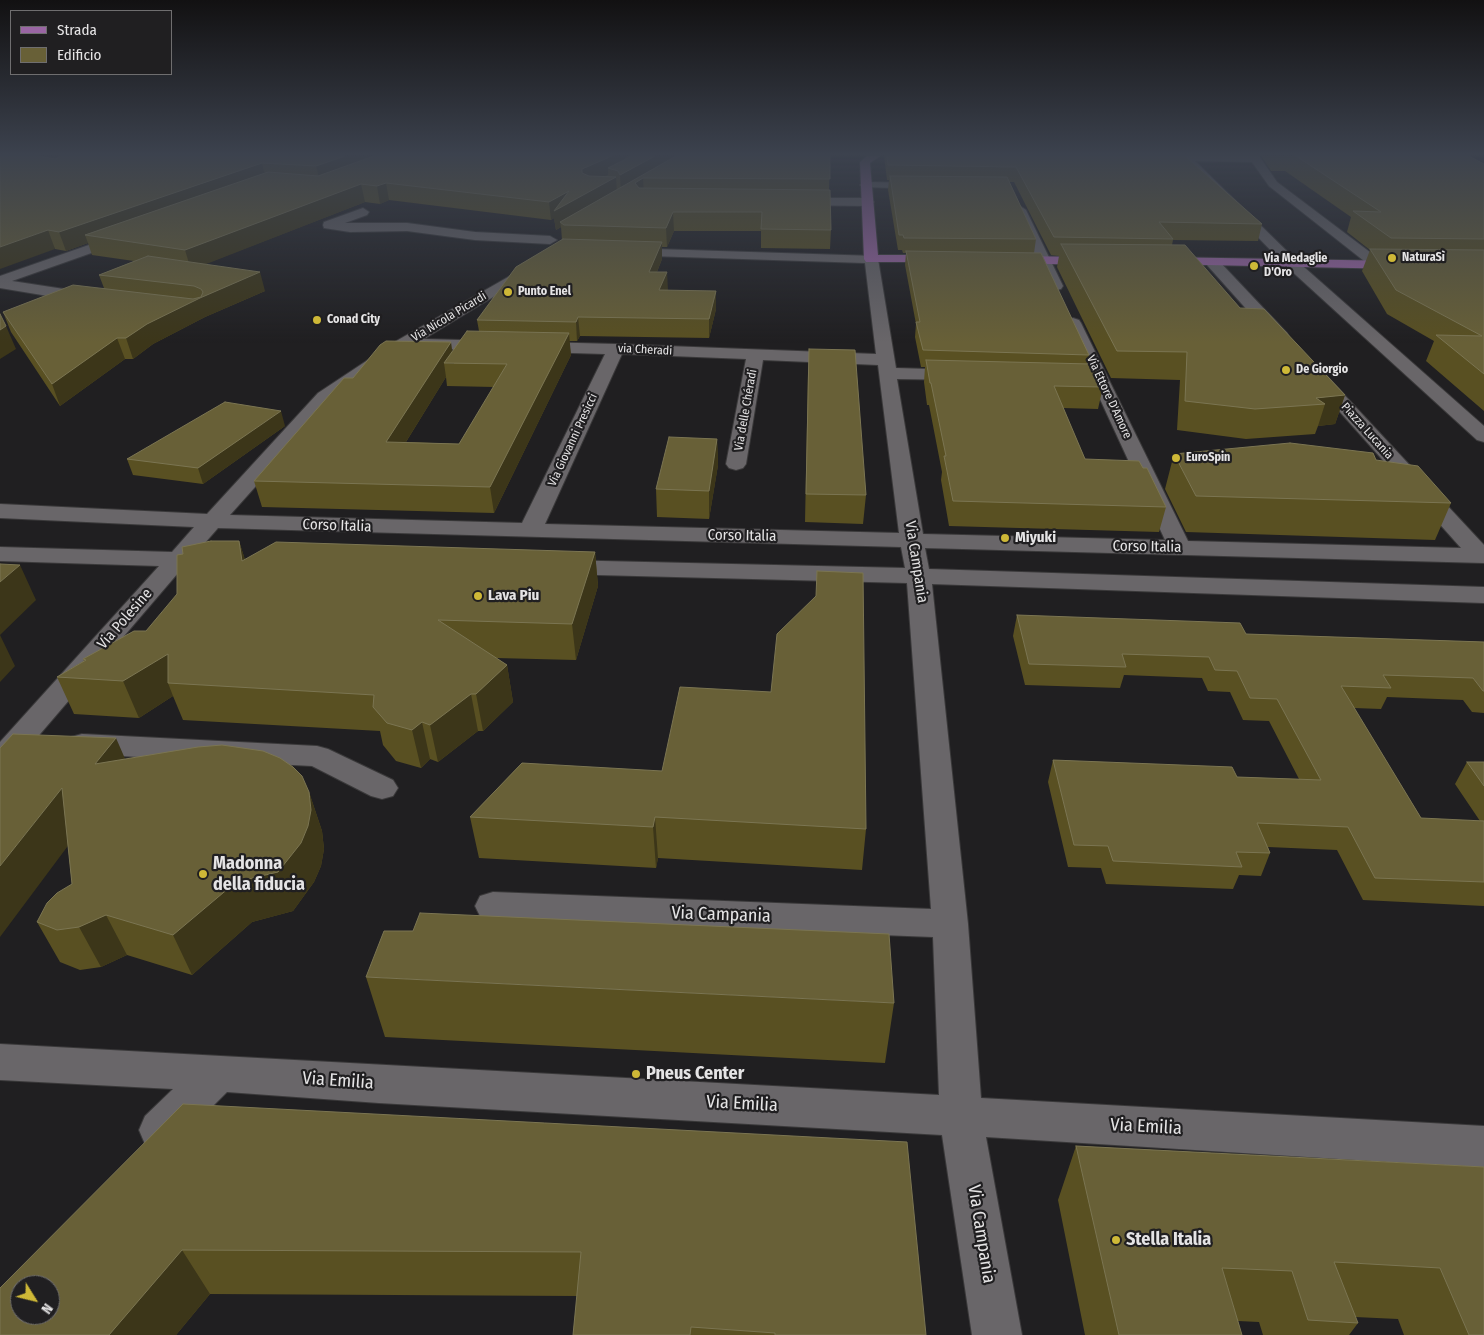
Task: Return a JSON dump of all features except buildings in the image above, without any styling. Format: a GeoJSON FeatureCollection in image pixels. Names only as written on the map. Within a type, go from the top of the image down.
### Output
{"type":"FeatureCollection","features":[{"type":"Feature","properties":{"kind":"main road","name":"Via Campania"},"geometry":{"type":"LineString","coordinates":[[869,218],[872,259]]}},
{"type":"Feature","properties":{"kind":"main road"},"geometry":{"type":"LineString","coordinates":[[872,259],[958,260]]}},
{"type":"Feature","properties":{"kind":"main road"},"geometry":{"type":"LineString","coordinates":[[996,260],[1113,261]]}},
{"type":"Feature","properties":{"kind":"main road"},"geometry":{"type":"LineString","coordinates":[[1153,261],[1416,266]]}},
{"type":"Feature","properties":{"kind":"street"},"geometry":{"type":"LineString","coordinates":[[347,218],[329,225],[350,228],[418,228],[475,236],[548,233]]}},
{"type":"Feature","properties":{"kind":"street"},"geometry":{"type":"LineString","coordinates":[[418,228],[442,219],[437,218]]}},
{"type":"Feature","properties":{"kind":"street","name":"Via Ettore D'Amore"},"geometry":{"type":"LineString","coordinates":[[1024,218],[1180,548]]}},
{"type":"Feature","properties":{"kind":"street"},"geometry":{"type":"LineString","coordinates":[[1246,218],[1291,263],[1484,436]]}},
{"type":"Feature","properties":{"kind":"street"},"geometry":{"type":"LineString","coordinates":[[1317,218],[1378,265]]}},
{"type":"Feature","properties":{"kind":"street"},"geometry":{"type":"LineString","coordinates":[[0,282],[140,230]]}},
{"type":"Feature","properties":{"kind":"street"},"geometry":{"type":"LineString","coordinates":[[548,233],[539,230],[563,232]]}},
{"type":"Feature","properties":{"kind":"street","name":"Via Nicola Picardi"},"geometry":{"type":"LineString","coordinates":[[213,521],[325,397],[404,344],[561,250],[548,233]]}},
{"type":"Feature","properties":{"kind":"street"},"geometry":{"type":"LineString","coordinates":[[610,251],[872,259]]}},
{"type":"Feature","properties":{"kind":"street","name":"Via Campania"},"geometry":{"type":"LineString","coordinates":[[872,259],[912,541],[922,598],[950,924],[962,1116],[998,1335]]}},
{"type":"Feature","properties":{"kind":"street"},"geometry":{"type":"LineString","coordinates":[[1212,262],[1294,351]]}},
{"type":"Feature","properties":{"kind":"street"},"geometry":{"type":"LineString","coordinates":[[0,282],[101,300]]}},
{"type":"Feature","properties":{"kind":"street"},"geometry":{"type":"LineString","coordinates":[[44,306],[71,296]]}},
{"type":"Feature","properties":{"kind":"street","name":"via Cheradi"},"geometry":{"type":"LineString","coordinates":[[404,344],[616,349],[755,356],[887,366],[975,376]]}},
{"type":"Feature","properties":{"kind":"street","name":"Via Giovanni Presicci"},"geometry":{"type":"LineString","coordinates":[[530,531],[616,349]]}},
{"type":"Feature","properties":{"kind":"street","name":"Via delle Chéradi"},"geometry":{"type":"LineString","coordinates":[[736,464],[755,356]]}},
{"type":"Feature","properties":{"kind":"street","name":"Piazza Lucania"},"geometry":{"type":"LineString","coordinates":[[1307,366],[1483,556]]}},
{"type":"Feature","properties":{"kind":"street"},"geometry":{"type":"LineString","coordinates":[[1081,379],[1100,379]]}},
{"type":"Feature","properties":{"kind":"street","name":"Corso Italia"},"geometry":{"type":"LineString","coordinates":[[0,511],[213,521],[530,531],[1483,556]]}},
{"type":"Feature","properties":{"kind":"street","name":"Via Polesine"},"geometry":{"type":"LineString","coordinates":[[9,751],[213,521]]}},
{"type":"Feature","properties":{"kind":"street"},"geometry":{"type":"LineString","coordinates":[[0,554],[234,560]]}},
{"type":"Feature","properties":{"kind":"street"},"geometry":{"type":"LineString","coordinates":[[540,567],[918,576],[1484,595]]}},
{"type":"Feature","properties":{"kind":"street","name":"Via Polesine"},"geometry":{"type":"LineString","coordinates":[[9,751],[53,742],[318,756],[382,788]]}},
{"type":"Feature","properties":{"kind":"street","name":"Via Campania"},"geometry":{"type":"LineString","coordinates":[[493,906],[950,924]]}},
{"type":"Feature","properties":{"kind":"street","name":"Via Emilia"},"geometry":{"type":"LineString","coordinates":[[0,1062],[962,1116],[1484,1148]]}},
{"type":"Feature","properties":{"kind":"street"},"geometry":{"type":"LineString","coordinates":[[133,1156],[218,1073]]}},
{"type":"Feature","properties":{"kind":"place","name":"NaturaSì"},"geometry":{"type":"Point","coordinates":[1392,258]}},
{"type":"Feature","properties":{"kind":"place","name":"Via Medaglie D'Oro"},"geometry":{"type":"Point","coordinates":[1254,266]}},
{"type":"Feature","properties":{"kind":"place","name":"Punto Enel"},"geometry":{"type":"Point","coordinates":[508,292]}},
{"type":"Feature","properties":{"kind":"place","name":"Conad City"},"geometry":{"type":"Point","coordinates":[317,320]}},
{"type":"Feature","properties":{"kind":"place","name":"De Giorgio"},"geometry":{"type":"Point","coordinates":[1286,370]}},
{"type":"Feature","properties":{"kind":"place","name":"EuroSpin"},"geometry":{"type":"Point","coordinates":[1176,458]}},
{"type":"Feature","properties":{"kind":"place","name":"Miyuki"},"geometry":{"type":"Point","coordinates":[1005,538]}},
{"type":"Feature","properties":{"kind":"place","name":"Lava Piu"},"geometry":{"type":"Point","coordinates":[478,596]}},
{"type":"Feature","properties":{"kind":"place","name":"Madonna della fiducia"},"geometry":{"type":"Point","coordinates":[203,874]}},
{"type":"Feature","properties":{"kind":"place","name":"Pneus Center"},"geometry":{"type":"Point","coordinates":[636,1074]}},
{"type":"Feature","properties":{"kind":"place","name":"Stella Italia"},"geometry":{"type":"Point","coordinates":[1116,1240]}}]}
